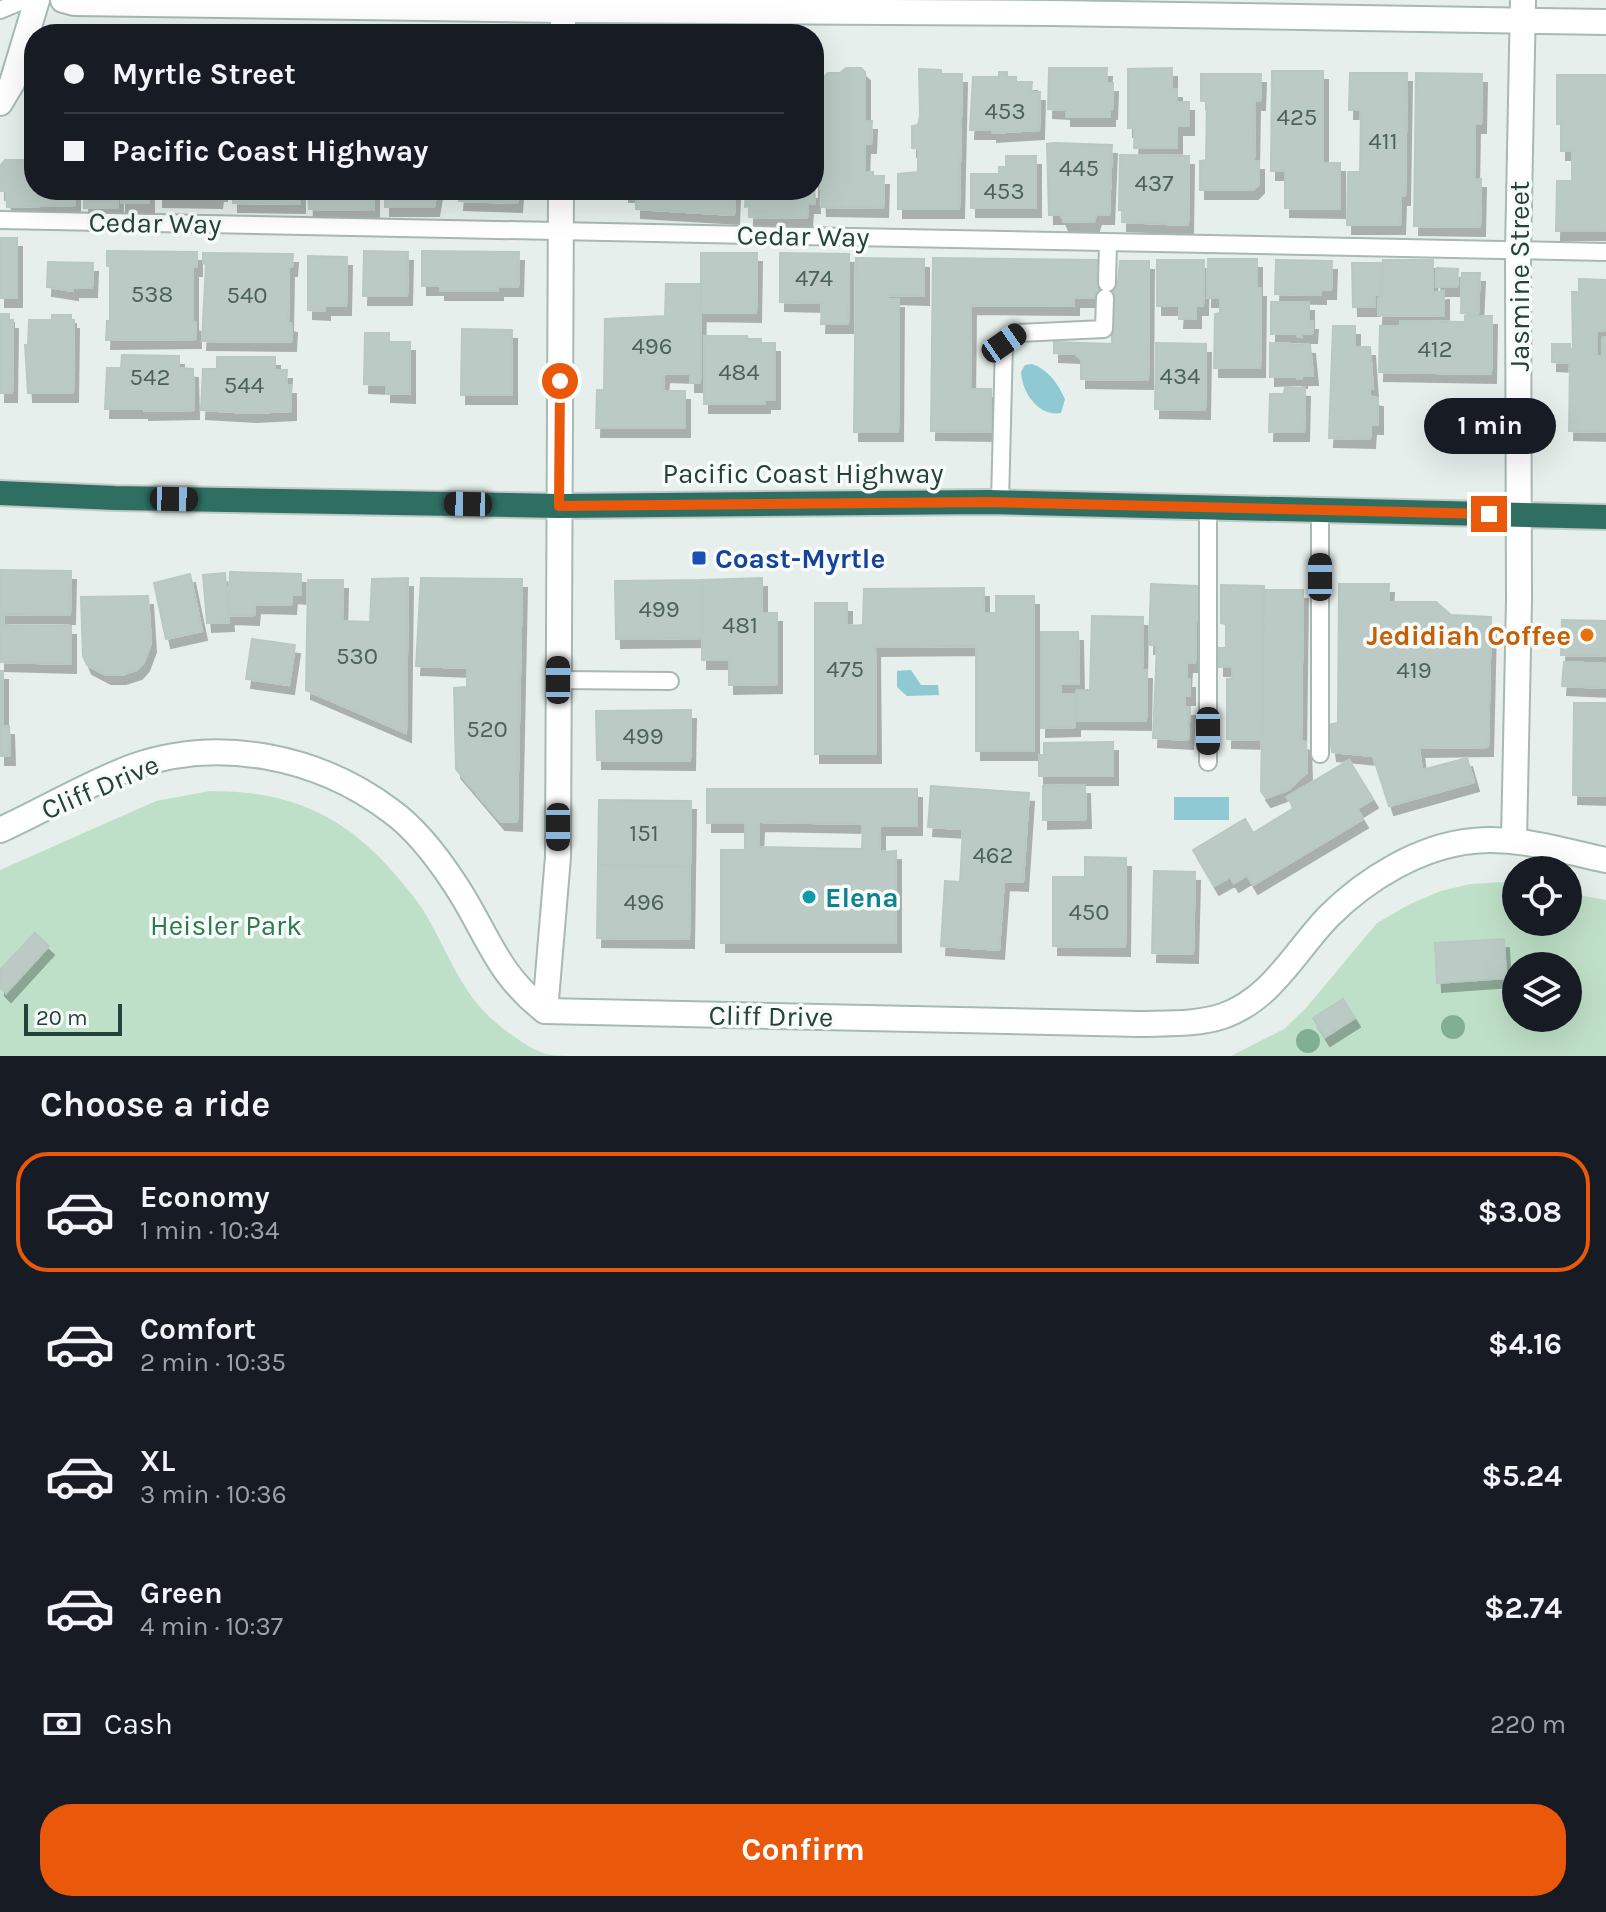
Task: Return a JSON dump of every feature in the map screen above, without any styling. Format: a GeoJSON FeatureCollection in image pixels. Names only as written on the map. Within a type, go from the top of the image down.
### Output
{"type":"FeatureCollection","features":[{"type":"Feature","properties":{"kind":"highway","name":"Pacific Coast Highway"},"geometry":{"type":"LineString","coordinates":[[0,493],[559,506],[1000,502],[1606,517]]}},
{"type":"Feature","properties":{"kind":"street"},"geometry":{"type":"LineString","coordinates":[[30,24],[37,0]]}},
{"type":"Feature","properties":{"kind":"street"},"geometry":{"type":"LineString","coordinates":[[63,0],[74,3],[563,15],[1052,6],[1523,10],[1606,22]]}},
{"type":"Feature","properties":{"kind":"street","name":"Jasmine Street"},"geometry":{"type":"LineString","coordinates":[[1514,840],[1519,601],[1518,252],[1523,10]]}},
{"type":"Feature","properties":{"kind":"street"},"geometry":{"type":"LineString","coordinates":[[0,103],[12,83],[24,43]]}},
{"type":"Feature","properties":{"kind":"street"},"geometry":{"type":"LineString","coordinates":[[545,1011],[558,857],[561,200]]}},
{"type":"Feature","properties":{"kind":"street","name":"Cliff Drive"},"geometry":{"type":"LineString","coordinates":[[0,830],[132,768],[185,753],[232,752],[275,758],[317,770],[361,791],[393,812],[424,843],[456,884],[500,965],[523,994],[545,1011],[1122,1024],[1198,1023],[1226,1015],[1252,1000],[1277,979],[1328,917],[1358,890],[1387,872],[1444,847],[1473,841],[1514,840],[1606,860]]}},
{"type":"Feature","properties":{"kind":"lane"},"geometry":{"type":"LineString","coordinates":[[0,10],[24,0]]}},
{"type":"Feature","properties":{"kind":"lane","name":"Cedar Way"},"geometry":{"type":"LineString","coordinates":[[0,220],[1606,252]]}},
{"type":"Feature","properties":{"kind":"lane"},"geometry":{"type":"LineString","coordinates":[[1000,502],[1004,343],[1018,333],[1104,329],[1108,243]]}},
{"type":"Feature","properties":{"kind":"lane"},"geometry":{"type":"LineString","coordinates":[[1208,506],[1208,762]]}},
{"type":"Feature","properties":{"kind":"lane"},"geometry":{"type":"LineString","coordinates":[[1320,509],[1320,754]]}},
{"type":"Feature","properties":{"kind":"lane"},"geometry":{"type":"LineString","coordinates":[[558,680],[670,681]]}},
{"type":"Feature","properties":{"kind":"green space","name":"Heisler Park"},"geometry":{"type":"Polygon","coordinates":[[[210,791],[264,795],[288,801],[333,820],[354,834],[393,872],[416,900],[458,976],[492,1020],[531,1048],[546,1054],[588,1056],[0,1056],[0,870],[156,801],[210,791]]]}},
{"type":"Feature","properties":{"kind":"green space"},"geometry":{"type":"Polygon","coordinates":[[[1502,882],[1502,936],[1582,936],[1582,896],[1606,900],[1606,1056],[1231,1056],[1284,1029],[1306,1008],[1377,923],[1441,891],[1470,884],[1502,882]]]}},
{"type":"Feature","properties":{"kind":"water"},"geometry":{"type":"Polygon","coordinates":[[[1032,364],[1048,374],[1059,388],[1065,399],[1061,413],[1046,411],[1028,395],[1021,372],[1025,365],[1032,364]]]}},
{"type":"Feature","properties":{"kind":"water"},"geometry":{"type":"Polygon","coordinates":[[[911,670],[921,685],[938,685],[939,695],[907,696],[897,687],[897,671],[911,670]]]}},
{"type":"Feature","properties":{"kind":"water"},"geometry":{"type":"Polygon","coordinates":[[[1174,797],[1229,797],[1229,820],[1174,820],[1174,797]]]}},
{"type":"Feature","properties":{"kind":"building"},"geometry":{"type":"Polygon","coordinates":[[[846,68],[861,68],[865,72],[865,121],[872,121],[871,144],[865,144],[864,172],[884,176],[883,208],[822,207],[824,77],[828,73],[840,73],[846,68]]]}},
{"type":"Feature","properties":{"kind":"building"},"geometry":{"type":"Polygon","coordinates":[[[1049,68],[1107,68],[1106,83],[1113,83],[1110,117],[1066,117],[1066,110],[1048,109],[1049,68]]]}},
{"type":"Feature","properties":{"kind":"building"},"geometry":{"type":"Polygon","coordinates":[[[1172,68],[1172,89],[1177,89],[1177,102],[1189,102],[1189,126],[1177,126],[1177,148],[1134,148],[1135,128],[1128,128],[1128,69],[1172,68]]]}},
{"type":"Feature","properties":{"kind":"building"},"geometry":{"type":"Polygon","coordinates":[[[919,69],[941,70],[941,74],[962,74],[959,209],[898,209],[898,174],[918,172],[918,149],[912,148],[912,126],[918,125],[920,116],[919,69]]]}},
{"type":"Feature","properties":{"kind":"building"},"geometry":{"type":"Polygon","coordinates":[[[1272,71],[1323,71],[1323,163],[1340,163],[1340,209],[1285,208],[1285,171],[1271,171],[1272,71]]]}},
{"type":"Feature","properties":{"kind":"building"},"geometry":{"type":"Polygon","coordinates":[[[999,72],[1007,72],[1007,77],[1016,77],[1016,82],[1032,82],[1031,92],[1040,92],[1039,130],[992,133],[992,130],[970,130],[973,77],[999,77],[999,72]]]}},
{"type":"Feature","properties":{"kind":"building"},"geometry":{"type":"Polygon","coordinates":[[[1350,73],[1407,73],[1405,196],[1401,196],[1400,225],[1347,225],[1348,172],[1360,172],[1361,110],[1349,110],[1350,73]]]}},
{"type":"Feature","properties":{"kind":"building"},"geometry":{"type":"Polygon","coordinates":[[[1416,73],[1482,74],[1481,124],[1475,124],[1474,179],[1481,179],[1480,227],[1414,226],[1416,73]]]}},
{"type":"Feature","properties":{"kind":"building"},"geometry":{"type":"Polygon","coordinates":[[[1201,74],[1261,74],[1260,101],[1255,101],[1254,161],[1259,161],[1259,184],[1253,190],[1200,190],[1200,161],[1206,160],[1207,101],[1201,101],[1201,74]]]}},
{"type":"Feature","properties":{"kind":"building"},"geometry":{"type":"Polygon","coordinates":[[[1557,75],[1606,75],[1606,231],[1556,231],[1557,181],[1572,181],[1572,151],[1561,151],[1561,124],[1557,124],[1557,75]]]}},
{"type":"Feature","properties":{"kind":"building"},"geometry":{"type":"Polygon","coordinates":[[[1047,144],[1112,145],[1109,215],[1096,215],[1094,222],[1064,222],[1061,215],[1049,215],[1047,144]]]}},
{"type":"Feature","properties":{"kind":"building"},"geometry":{"type":"Polygon","coordinates":[[[1120,155],[1189,156],[1188,225],[1122,222],[1122,210],[1119,210],[1120,155]]]}},
{"type":"Feature","properties":{"kind":"building"},"geometry":{"type":"Polygon","coordinates":[[[1006,156],[1036,156],[1036,208],[971,208],[971,174],[999,174],[999,167],[1006,167],[1006,156]]]}},
{"type":"Feature","properties":{"kind":"building"},"geometry":{"type":"Polygon","coordinates":[[[5,160],[24,160],[24,200],[75,200],[75,205],[7,207],[6,191],[0,191],[0,166],[5,160]]]}},
{"type":"Feature","properties":{"kind":"building"},"geometry":{"type":"Polygon","coordinates":[[[84,200],[118,200],[118,208],[84,208],[84,200]]]}},
{"type":"Feature","properties":{"kind":"building"},"geometry":{"type":"Polygon","coordinates":[[[121,200],[149,200],[149,203],[121,203],[121,200]]]}},
{"type":"Feature","properties":{"kind":"building"},"geometry":{"type":"Polygon","coordinates":[[[233,200],[300,200],[300,204],[233,203],[233,200]]]}},
{"type":"Feature","properties":{"kind":"building"},"geometry":{"type":"Polygon","coordinates":[[[309,200],[374,200],[374,210],[309,209],[309,200]]]}},
{"type":"Feature","properties":{"kind":"building"},"geometry":{"type":"Polygon","coordinates":[[[385,200],[435,200],[434,207],[385,207],[385,200]]]}},
{"type":"Feature","properties":{"kind":"building"},"geometry":{"type":"Polygon","coordinates":[[[459,200],[517,200],[517,203],[459,200]]]}},
{"type":"Feature","properties":{"kind":"building"},"geometry":{"type":"Polygon","coordinates":[[[636,200],[735,200],[734,215],[636,209],[636,200]]]}},
{"type":"Feature","properties":{"kind":"building"},"geometry":{"type":"Polygon","coordinates":[[[745,200],[815,200],[815,204],[808,204],[807,218],[749,217],[749,206],[745,207],[745,200]]]}},
{"type":"Feature","properties":{"kind":"building"},"geometry":{"type":"Polygon","coordinates":[[[0,238],[17,238],[17,298],[0,298],[0,238]]]}},
{"type":"Feature","properties":{"kind":"building"},"geometry":{"type":"Polygon","coordinates":[[[107,251],[197,252],[197,267],[193,267],[196,339],[106,340],[107,321],[110,321],[107,251]]]}},
{"type":"Feature","properties":{"kind":"building"},"geometry":{"type":"Polygon","coordinates":[[[364,251],[408,252],[407,296],[363,296],[364,251]]]}},
{"type":"Feature","properties":{"kind":"building"},"geometry":{"type":"Polygon","coordinates":[[[422,251],[519,252],[518,287],[498,287],[498,291],[440,291],[440,286],[422,286],[422,251]]]}},
{"type":"Feature","properties":{"kind":"building"},"geometry":{"type":"Polygon","coordinates":[[[203,253],[293,254],[292,267],[289,267],[288,323],[292,324],[291,342],[202,341],[206,264],[203,263],[203,253]]]}},
{"type":"Feature","properties":{"kind":"building"},"geometry":{"type":"Polygon","coordinates":[[[701,253],[757,253],[756,313],[701,312],[701,253]]]}},
{"type":"Feature","properties":{"kind":"building"},"geometry":{"type":"Polygon","coordinates":[[[780,253],[849,254],[848,324],[821,324],[822,303],[780,302],[780,253]]]}},
{"type":"Feature","properties":{"kind":"building"},"geometry":{"type":"Polygon","coordinates":[[[308,256],[347,257],[346,306],[325,306],[325,311],[308,310],[308,256]]]}},
{"type":"Feature","properties":{"kind":"building"},"geometry":{"type":"Polygon","coordinates":[[[856,258],[924,259],[924,296],[888,295],[888,299],[899,299],[898,432],[854,432],[856,258]]]}},
{"type":"Feature","properties":{"kind":"building"},"geometry":{"type":"Polygon","coordinates":[[[933,258],[1100,260],[1102,282],[1118,283],[1120,261],[1149,261],[1148,380],[1081,379],[1081,359],[1076,354],[1054,353],[1054,342],[1112,344],[1112,298],[1074,298],[1074,306],[971,305],[970,389],[991,389],[991,432],[931,431],[933,258]]]}},
{"type":"Feature","properties":{"kind":"building"},"geometry":{"type":"Polygon","coordinates":[[[1208,259],[1257,259],[1257,288],[1261,288],[1260,368],[1214,368],[1215,314],[1220,313],[1220,298],[1207,298],[1208,259]]]}},
{"type":"Feature","properties":{"kind":"building"},"geometry":{"type":"Polygon","coordinates":[[[1157,260],[1204,260],[1203,306],[1196,306],[1196,319],[1179,319],[1180,306],[1157,306],[1157,260]]]}},
{"type":"Feature","properties":{"kind":"building"},"geometry":{"type":"Polygon","coordinates":[[[1276,260],[1332,261],[1331,290],[1321,290],[1321,295],[1275,294],[1276,260]]]}},
{"type":"Feature","properties":{"kind":"building"},"geometry":{"type":"Polygon","coordinates":[[[1383,260],[1433,260],[1432,293],[1444,291],[1444,316],[1378,315],[1383,260]]]}},
{"type":"Feature","properties":{"kind":"building"},"geometry":{"type":"Polygon","coordinates":[[[48,262],[93,263],[92,288],[73,288],[73,291],[47,287],[48,262]]]}},
{"type":"Feature","properties":{"kind":"building"},"geometry":{"type":"Polygon","coordinates":[[[1352,263],[1381,263],[1380,295],[1375,295],[1375,307],[1353,307],[1352,263]]]}},
{"type":"Feature","properties":{"kind":"building"},"geometry":{"type":"Polygon","coordinates":[[[1437,268],[1458,269],[1457,287],[1436,287],[1437,268]]]}},
{"type":"Feature","properties":{"kind":"building"},"geometry":{"type":"Polygon","coordinates":[[[1462,273],[1480,273],[1478,314],[1461,313],[1462,273]]]}},
{"type":"Feature","properties":{"kind":"building"},"geometry":{"type":"Polygon","coordinates":[[[1579,279],[1606,280],[1606,326],[1604,331],[1597,331],[1597,356],[1602,356],[1603,337],[1606,337],[1606,432],[1569,431],[1570,363],[1552,362],[1552,344],[1570,344],[1570,349],[1573,349],[1572,292],[1579,292],[1579,279]]]}},
{"type":"Feature","properties":{"kind":"building"},"geometry":{"type":"Polygon","coordinates":[[[666,284],[701,284],[700,383],[690,383],[690,374],[664,373],[663,391],[685,391],[685,428],[596,428],[597,390],[604,390],[605,319],[665,316],[666,284]]]}},
{"type":"Feature","properties":{"kind":"building"},"geometry":{"type":"Polygon","coordinates":[[[1271,302],[1309,302],[1312,334],[1302,334],[1302,337],[1297,333],[1271,334],[1271,302]]]}},
{"type":"Feature","properties":{"kind":"building"},"geometry":{"type":"Polygon","coordinates":[[[0,314],[9,314],[9,320],[13,320],[12,393],[0,393],[0,314]]]}},
{"type":"Feature","properties":{"kind":"building"},"geometry":{"type":"Polygon","coordinates":[[[52,315],[71,315],[71,320],[74,320],[73,393],[28,393],[25,345],[28,345],[29,320],[52,320],[52,315]]]}},
{"type":"Feature","properties":{"kind":"building"},"geometry":{"type":"Polygon","coordinates":[[[1465,316],[1492,316],[1491,374],[1379,372],[1380,326],[1400,326],[1400,321],[1465,322],[1465,316]]]}},
{"type":"Feature","properties":{"kind":"building"},"geometry":{"type":"Polygon","coordinates":[[[1333,326],[1355,326],[1355,347],[1370,347],[1373,389],[1370,389],[1370,395],[1378,398],[1378,425],[1371,425],[1370,439],[1329,438],[1333,326]]]}},
{"type":"Feature","properties":{"kind":"building"},"geometry":{"type":"Polygon","coordinates":[[[462,329],[512,330],[512,395],[461,395],[462,329]]]}},
{"type":"Feature","properties":{"kind":"building"},"geometry":{"type":"Polygon","coordinates":[[[365,333],[389,333],[389,342],[410,342],[410,394],[386,393],[386,385],[364,384],[365,333]]]}},
{"type":"Feature","properties":{"kind":"building"},"geometry":{"type":"Polygon","coordinates":[[[704,336],[747,336],[748,339],[761,339],[761,343],[775,343],[775,400],[765,400],[765,404],[704,404],[704,336]]]}},
{"type":"Feature","properties":{"kind":"building"},"geometry":{"type":"Polygon","coordinates":[[[1156,343],[1206,344],[1205,410],[1155,409],[1156,343]]]}},
{"type":"Feature","properties":{"kind":"building"},"geometry":{"type":"Polygon","coordinates":[[[1270,343],[1310,345],[1313,376],[1302,376],[1302,379],[1297,379],[1297,376],[1270,377],[1270,343]]]}},
{"type":"Feature","properties":{"kind":"building"},"geometry":{"type":"Polygon","coordinates":[[[122,355],[179,356],[179,368],[193,369],[194,410],[105,409],[107,368],[121,368],[122,355]]]}},
{"type":"Feature","properties":{"kind":"building"},"geometry":{"type":"Polygon","coordinates":[[[217,357],[275,357],[275,370],[287,370],[286,385],[291,385],[291,411],[251,413],[201,410],[203,369],[217,369],[217,357]]]}},
{"type":"Feature","properties":{"kind":"building"},"geometry":{"type":"Polygon","coordinates":[[[1285,387],[1305,388],[1304,432],[1269,432],[1270,394],[1284,394],[1285,387]]]}},
{"type":"Feature","properties":{"kind":"building"},"geometry":{"type":"Polygon","coordinates":[[[0,570],[71,571],[70,615],[4,614],[3,625],[71,626],[71,664],[0,662],[0,570]]]}},
{"type":"Feature","properties":{"kind":"building"},"geometry":{"type":"Polygon","coordinates":[[[230,572],[301,574],[301,595],[292,594],[291,605],[255,604],[254,616],[229,615],[230,572]]]}},
{"type":"Feature","properties":{"kind":"building"},"geometry":{"type":"Polygon","coordinates":[[[225,573],[229,622],[207,623],[203,575],[225,573]]]}},
{"type":"Feature","properties":{"kind":"building"},"geometry":{"type":"Polygon","coordinates":[[[190,574],[202,631],[166,639],[154,583],[190,574]]]}},
{"type":"Feature","properties":{"kind":"building"},"geometry":{"type":"Polygon","coordinates":[[[408,578],[406,733],[306,690],[308,580],[343,580],[342,621],[370,622],[372,579],[408,578]]]}},
{"type":"Feature","properties":{"kind":"building"},"geometry":{"type":"Polygon","coordinates":[[[421,578],[522,579],[517,822],[500,821],[456,769],[454,688],[467,687],[467,668],[416,666],[421,578]]]}},
{"type":"Feature","properties":{"kind":"building"},"geometry":{"type":"Polygon","coordinates":[[[762,578],[762,613],[777,613],[777,684],[729,685],[729,660],[702,660],[702,580],[762,578]]]}},
{"type":"Feature","properties":{"kind":"building"},"geometry":{"type":"Polygon","coordinates":[[[702,580],[702,638],[616,639],[615,581],[702,580]]]}},
{"type":"Feature","properties":{"kind":"building"},"geometry":{"type":"Polygon","coordinates":[[[1151,584],[1197,586],[1195,663],[1187,663],[1186,679],[1190,679],[1190,696],[1185,696],[1185,707],[1190,707],[1188,740],[1153,738],[1157,645],[1149,645],[1151,584]]]}},
{"type":"Feature","properties":{"kind":"building"},"geometry":{"type":"Polygon","coordinates":[[[1339,584],[1389,584],[1388,602],[1436,602],[1451,615],[1491,617],[1488,747],[1419,748],[1422,770],[1467,758],[1474,782],[1389,806],[1373,756],[1332,752],[1328,725],[1338,723],[1339,584]]]}},
{"type":"Feature","properties":{"kind":"building"},"geometry":{"type":"Polygon","coordinates":[[[1221,585],[1264,586],[1263,740],[1227,739],[1227,679],[1232,679],[1232,667],[1219,667],[1219,648],[1226,648],[1226,624],[1221,623],[1221,585]]]}},
{"type":"Feature","properties":{"kind":"building"},"geometry":{"type":"Polygon","coordinates":[[[984,588],[984,613],[996,613],[996,596],[1034,596],[1034,751],[976,751],[976,646],[875,647],[876,754],[815,754],[815,603],[847,603],[847,626],[863,625],[864,589],[984,588]]]}},
{"type":"Feature","properties":{"kind":"building"},"geometry":{"type":"Polygon","coordinates":[[[1264,590],[1303,590],[1301,741],[1306,742],[1307,772],[1288,790],[1266,798],[1261,791],[1264,590]]]}},
{"type":"Feature","properties":{"kind":"building"},"geometry":{"type":"Polygon","coordinates":[[[148,596],[151,643],[144,662],[137,670],[106,675],[87,665],[83,656],[81,597],[148,596]]]}},
{"type":"Feature","properties":{"kind":"building"},"geometry":{"type":"Polygon","coordinates":[[[1092,616],[1143,617],[1142,670],[1147,670],[1146,721],[1076,720],[1077,690],[1090,690],[1092,616]]]}},
{"type":"Feature","properties":{"kind":"building"},"geometry":{"type":"Polygon","coordinates":[[[1562,620],[1606,621],[1606,656],[1561,655],[1562,620]]]}},
{"type":"Feature","properties":{"kind":"building"},"geometry":{"type":"Polygon","coordinates":[[[1041,632],[1078,632],[1079,684],[1060,684],[1061,694],[1075,694],[1075,727],[1041,728],[1041,632]]]}},
{"type":"Feature","properties":{"kind":"building"},"geometry":{"type":"Polygon","coordinates":[[[252,639],[295,645],[289,685],[246,679],[252,639]]]}},
{"type":"Feature","properties":{"kind":"building"},"geometry":{"type":"Polygon","coordinates":[[[1564,662],[1606,664],[1606,688],[1562,686],[1564,662]]]}},
{"type":"Feature","properties":{"kind":"building"},"geometry":{"type":"Polygon","coordinates":[[[0,671],[3,671],[3,726],[9,726],[10,756],[0,756],[0,671]]]}},
{"type":"Feature","properties":{"kind":"building"},"geometry":{"type":"Polygon","coordinates":[[[1574,703],[1606,703],[1606,796],[1573,795],[1574,703]]]}},
{"type":"Feature","properties":{"kind":"building"},"geometry":{"type":"Polygon","coordinates":[[[691,710],[690,761],[597,760],[596,711],[691,710]]]}},
{"type":"Feature","properties":{"kind":"building"},"geometry":{"type":"Polygon","coordinates":[[[1113,742],[1113,776],[1039,776],[1039,755],[1044,755],[1044,743],[1113,742]]]}},
{"type":"Feature","properties":{"kind":"building"},"geometry":{"type":"Polygon","coordinates":[[[1349,760],[1373,799],[1357,809],[1363,819],[1253,885],[1247,875],[1234,883],[1230,877],[1214,886],[1193,850],[1245,819],[1253,833],[1294,808],[1287,797],[1349,760]]]}},
{"type":"Feature","properties":{"kind":"building"},"geometry":{"type":"Polygon","coordinates":[[[1085,785],[1086,819],[1043,820],[1043,786],[1085,785]]]}},
{"type":"Feature","properties":{"kind":"building"},"geometry":{"type":"Polygon","coordinates":[[[931,786],[1029,793],[1023,882],[1004,881],[999,950],[941,946],[945,881],[960,882],[963,829],[928,827],[931,786]]]}},
{"type":"Feature","properties":{"kind":"building","name":"Elena"},"geometry":{"type":"Polygon","coordinates":[[[707,789],[917,789],[917,826],[880,826],[880,852],[896,851],[896,943],[721,943],[721,850],[745,850],[745,823],[707,823],[707,789]],[[759,822],[758,847],[862,849],[863,824],[759,822]]]}},
{"type":"Feature","properties":{"kind":"building"},"geometry":{"type":"Polygon","coordinates":[[[599,800],[691,801],[690,867],[598,865],[599,800]]]}},
{"type":"Feature","properties":{"kind":"building"},"geometry":{"type":"Polygon","coordinates":[[[1085,857],[1126,858],[1125,947],[1053,946],[1053,877],[1085,877],[1085,857]]]}},
{"type":"Feature","properties":{"kind":"building"},"geometry":{"type":"Polygon","coordinates":[[[598,865],[690,867],[689,939],[597,938],[598,865]]]}},
{"type":"Feature","properties":{"kind":"building"},"geometry":{"type":"Polygon","coordinates":[[[1154,871],[1195,872],[1193,954],[1152,953],[1154,871]]]}},
{"type":"Feature","properties":{"kind":"building"},"geometry":{"type":"Polygon","coordinates":[[[35,933],[49,946],[6,993],[0,987],[0,970],[35,933]]]}},
{"type":"Feature","properties":{"kind":"building"},"geometry":{"type":"Polygon","coordinates":[[[1504,939],[1502,978],[1437,983],[1435,943],[1504,939]]]}},
{"type":"Feature","properties":{"kind":"building"},"geometry":{"type":"Polygon","coordinates":[[[1343,999],[1355,1018],[1325,1037],[1313,1018],[1343,999]]]}},
{"type":"Feature","properties":{"kind":"place","name":"Coast-Myrtle"},"geometry":{"type":"Point","coordinates":[699,558]}},
{"type":"Feature","properties":{"kind":"place","name":"Jedidiah Coffee"},"geometry":{"type":"Point","coordinates":[1587,635]}},
{"type":"Feature","properties":{"kind":"place","name":"Elena"},"geometry":{"type":"Point","coordinates":[809,897]}},
{"type":"Feature","properties":{"kind":"route"},"geometry":{"type":"LineString","coordinates":[[560,381],[559,506],[988,502],[1489,514]]}}]}
